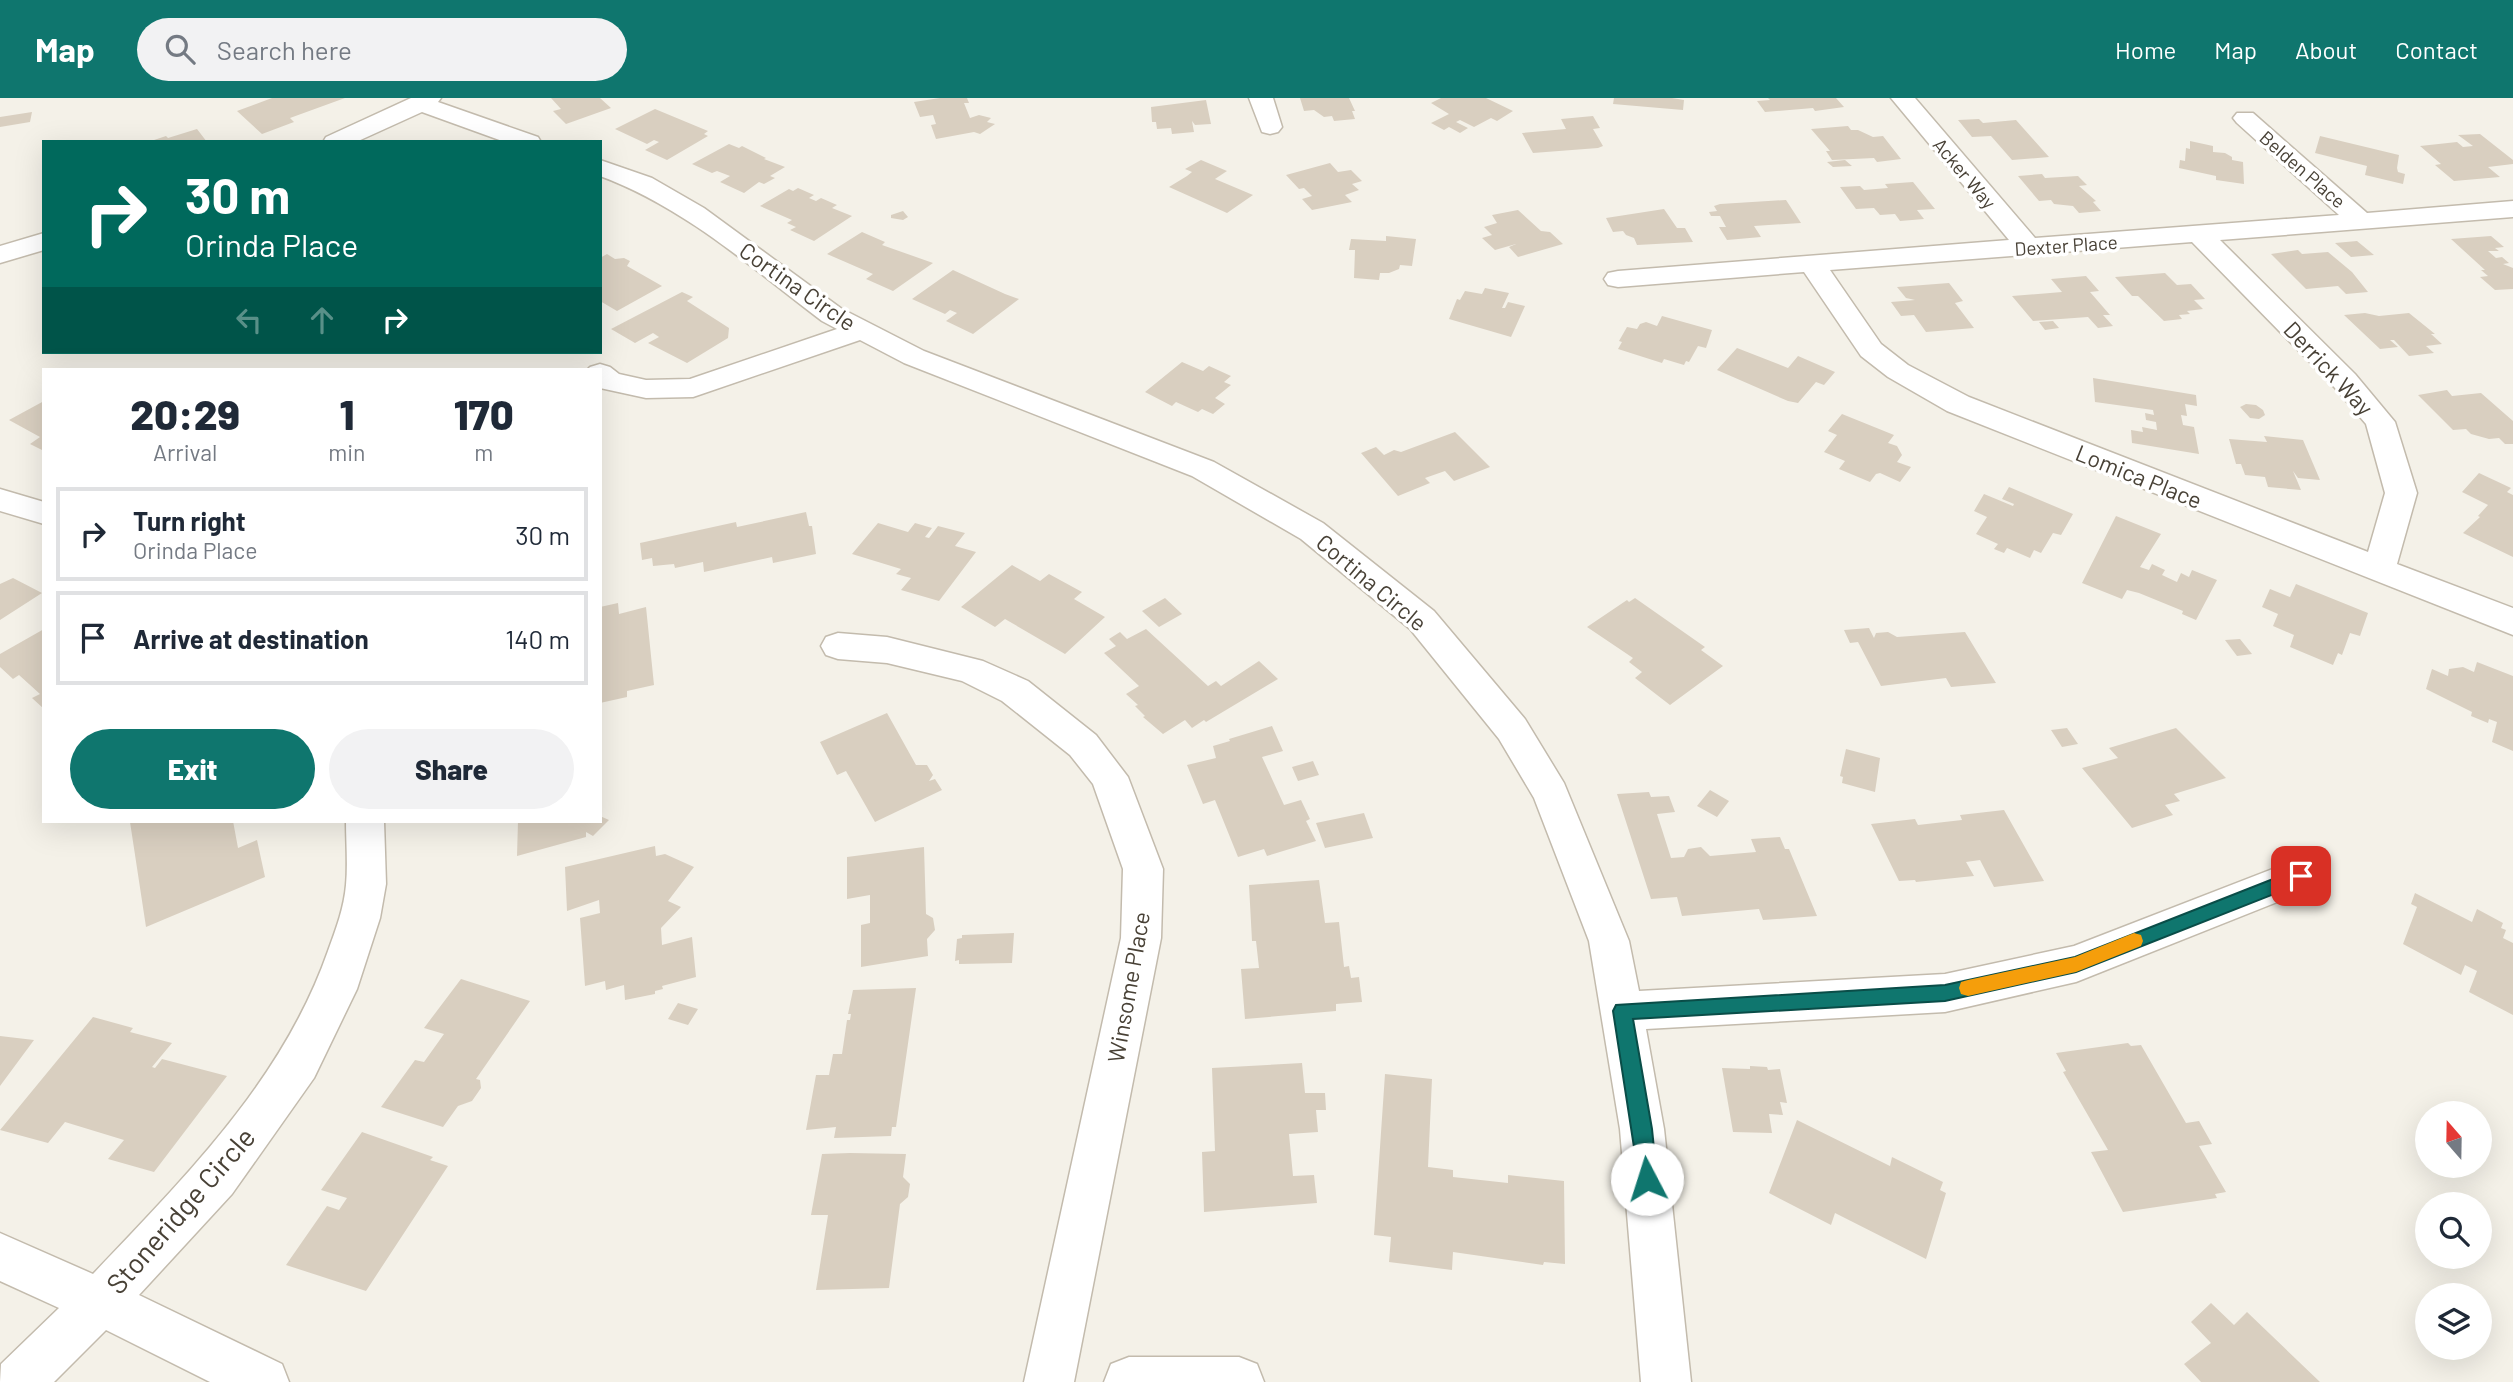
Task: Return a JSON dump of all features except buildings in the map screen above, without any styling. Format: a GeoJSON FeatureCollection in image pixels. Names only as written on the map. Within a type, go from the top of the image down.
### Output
{"type":"FeatureCollection","features":[{"type":"Feature","properties":{"kind":"street"},"geometry":{"type":"LineString","coordinates":[[1261,98],[1270,127]]}},
{"type":"Feature","properties":{"kind":"street","name":"Acker Way"},"geometry":{"type":"LineString","coordinates":[[1903,98],[2028,247]]}},
{"type":"Feature","properties":{"kind":"street"},"geometry":{"type":"LineString","coordinates":[[339,140],[425,100],[523,140]]}},
{"type":"Feature","properties":{"kind":"street","name":"Belden Place"},"geometry":{"type":"LineString","coordinates":[[2245,118],[2361,221]]}},
{"type":"Feature","properties":{"kind":"street","name":"Cortina Circle"},"geometry":{"type":"LineString","coordinates":[[602,168],[643,183],[695,213],[832,315],[915,357],[1203,470],[1312,531],[1422,620],[1512,729],[1551,794],[1609,941],[1642,1129],[1666,1382]]}},
{"type":"Feature","properties":{"kind":"street","name":"Dexter Place"},"geometry":{"type":"LineString","coordinates":[[1618,279],[2513,209]]}},
{"type":"Feature","properties":{"kind":"street","name":"Derrick Way"},"geometry":{"type":"LineString","coordinates":[[2200,234],[2345,382],[2380,422],[2401,493],[2379,570]]}},
{"type":"Feature","properties":{"kind":"street"},"geometry":{"type":"LineString","coordinates":[[0,255],[42,242]]}},
{"type":"Feature","properties":{"kind":"street","name":"Lomica Place"},"geometry":{"type":"LineString","coordinates":[[1812,264],[1871,350],[1898,372],[1958,404],[2513,622]]}},
{"type":"Feature","properties":{"kind":"street"},"geometry":{"type":"LineString","coordinates":[[602,375],[609,381],[646,389],[693,388],[862,330]]}},
{"type":"Feature","properties":{"kind":"street"},"geometry":{"type":"LineString","coordinates":[[583,354],[595,368]]}},
{"type":"Feature","properties":{"kind":"street"},"geometry":{"type":"LineString","coordinates":[[0,500],[42,512]]}},
{"type":"Feature","properties":{"kind":"street","name":"Winsome Place"},"geometry":{"type":"LineString","coordinates":[[838,646],[887,650],[971,670],[1015,691],[1083,745],[1109,777],[1143,869],[1141,938],[1049,1382]]}},
{"type":"Feature","properties":{"kind":"street","name":"Stoneridge Circle"},"geometry":{"type":"LineString","coordinates":[[19,1382],[100,1302],[216,1178],[299,1064],[337,989],[360,918],[366,884],[365,823]]}},
{"type":"Feature","properties":{"kind":"street"},"geometry":{"type":"LineString","coordinates":[[1622,1011],[1945,993],[2076,964],[2301,876]]}},
{"type":"Feature","properties":{"kind":"street"},"geometry":{"type":"LineString","coordinates":[[0,1257],[100,1302],[264,1382]]}},
{"type":"Feature","properties":{"kind":"street"},"geometry":{"type":"LineString","coordinates":[[1129,1382],[1239,1382]]}},
{"type":"Feature","properties":{"kind":"slow traffic"},"geometry":{"type":"LineString","coordinates":[[1968,988],[2076,964],[2134,941]]}},
{"type":"Feature","properties":{"kind":"route"},"geometry":{"type":"LineString","coordinates":[[1647,1179],[1642,1129],[1622,1011],[1945,993],[2076,964],[2301,876]]}}]}
